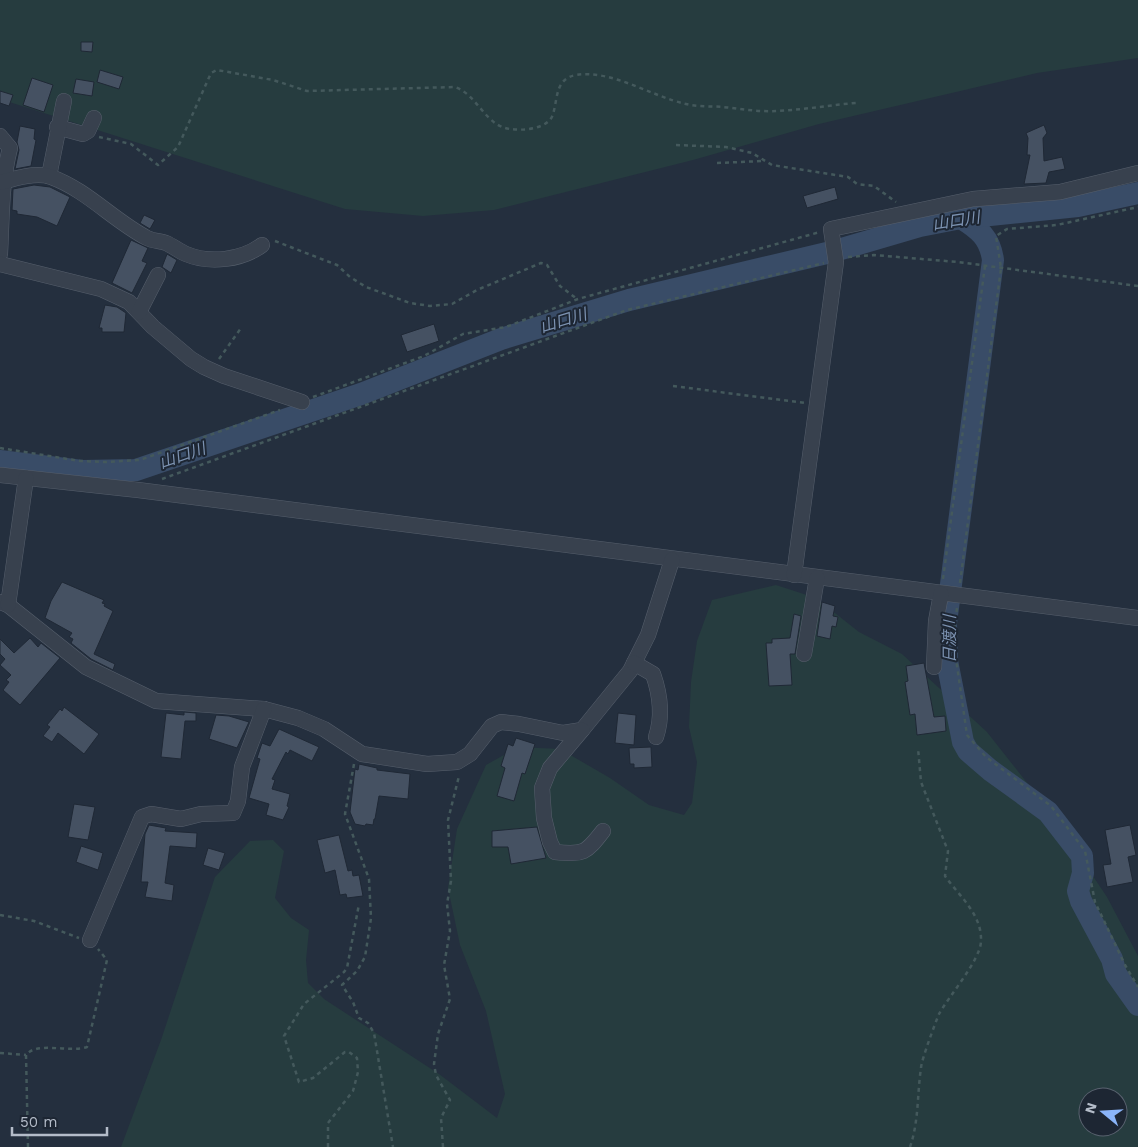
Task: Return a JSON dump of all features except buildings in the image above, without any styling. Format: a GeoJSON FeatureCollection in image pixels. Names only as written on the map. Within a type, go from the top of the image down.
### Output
{"type":"FeatureCollection","features":[{"type":"Feature","properties":{"kind":"street"},"geometry":{"type":"LineString","coordinates":[[49,176],[57,127],[64,101]]}},
{"type":"Feature","properties":{"kind":"street"},"geometry":{"type":"LineString","coordinates":[[57,127],[83,134],[88,131],[94,118]]}},
{"type":"Feature","properties":{"kind":"street"},"geometry":{"type":"LineString","coordinates":[[0,136],[10,148],[2,182],[4,193],[0,254]]}},
{"type":"Feature","properties":{"kind":"street"},"geometry":{"type":"LineString","coordinates":[[794,575],[836,258],[831,230],[906,212],[973,199],[1060,192],[1138,173]]}},
{"type":"Feature","properties":{"kind":"street"},"geometry":{"type":"LineString","coordinates":[[2,182],[25,177],[49,176],[73,188],[149,239],[165,243],[186,254],[202,259],[232,258],[252,252],[262,245]]}},
{"type":"Feature","properties":{"kind":"street"},"geometry":{"type":"LineString","coordinates":[[0,264],[101,290],[129,302],[190,359],[210,370],[302,402]]}},
{"type":"Feature","properties":{"kind":"street"},"geometry":{"type":"LineString","coordinates":[[139,312],[158,275]]}},
{"type":"Feature","properties":{"kind":"street"},"geometry":{"type":"LineString","coordinates":[[0,475],[138,490],[950,596],[1138,618]]}},
{"type":"Feature","properties":{"kind":"street"},"geometry":{"type":"LineString","coordinates":[[26,478],[4,603],[86,667],[156,701],[264,709],[298,718],[324,729],[362,754],[427,764],[456,762],[470,754],[492,726],[501,722],[563,733],[582,730]]}},
{"type":"Feature","properties":{"kind":"street"},"geometry":{"type":"LineString","coordinates":[[603,831],[588,850],[573,854],[555,852],[550,842],[544,818],[542,788],[550,768],[630,672],[648,635],[672,560]]}},
{"type":"Feature","properties":{"kind":"street"},"geometry":{"type":"LineString","coordinates":[[804,654],[817,578]]}},
{"type":"Feature","properties":{"kind":"street"},"geometry":{"type":"LineString","coordinates":[[934,667],[938,605],[950,596]]}},
{"type":"Feature","properties":{"kind":"street"},"geometry":{"type":"LineString","coordinates":[[634,663],[653,674],[658,689],[660,724],[656,737]]}},
{"type":"Feature","properties":{"kind":"street"},"geometry":{"type":"LineString","coordinates":[[90,940],[142,817],[151,814],[181,819],[201,814],[233,813],[238,801],[242,767],[264,709]]}},
{"type":"Feature","properties":{"kind":"path"},"geometry":{"type":"LineString","coordinates":[[83,134],[131,144],[158,165],[178,147],[211,73],[217,70],[273,80],[307,91],[454,87],[465,90],[494,123],[508,129],[524,130],[536,128],[548,121],[553,114],[556,92],[563,81],[575,75],[600,76],[686,105],[775,111],[856,103]]}},
{"type":"Feature","properties":{"kind":"path"},"geometry":{"type":"LineString","coordinates":[[676,145],[726,148],[752,153],[772,165],[840,176],[857,184],[874,186],[906,212]]}},
{"type":"Feature","properties":{"kind":"path"},"geometry":{"type":"LineString","coordinates":[[717,163],[763,161]]}},
{"type":"Feature","properties":{"kind":"path"},"geometry":{"type":"LineString","coordinates":[[950,596],[965,535],[1000,268],[996,236],[1001,232],[1024,227],[1057,225],[1138,207]]}},
{"type":"Feature","properties":{"kind":"path"},"geometry":{"type":"LineString","coordinates":[[0,448],[80,460],[106,462],[140,460],[424,356],[463,334],[506,326],[577,299],[831,230]]}},
{"type":"Feature","properties":{"kind":"path"},"geometry":{"type":"LineString","coordinates":[[262,245],[267,241],[275,241],[317,256],[339,266],[350,277],[366,287],[416,304],[439,307],[452,304],[477,290],[541,263],[547,265],[560,286],[577,299]]}},
{"type":"Feature","properties":{"kind":"path"},"geometry":{"type":"LineString","coordinates":[[138,490],[148,484],[312,423],[627,310],[836,258],[874,255],[987,266],[1138,286]]}},
{"type":"Feature","properties":{"kind":"path"},"geometry":{"type":"LineString","coordinates":[[987,266],[950,596],[953,638],[968,735],[986,757],[1051,806],[1085,852],[1095,902],[1125,965],[1138,987]]}},
{"type":"Feature","properties":{"kind":"path"},"geometry":{"type":"LineString","coordinates":[[210,370],[241,328]]}},
{"type":"Feature","properties":{"kind":"path"},"geometry":{"type":"LineString","coordinates":[[673,386],[816,405]]}},
{"type":"Feature","properties":{"kind":"path"},"geometry":{"type":"LineString","coordinates":[[910,1147],[915,1131],[921,1065],[939,1015],[977,956],[982,943],[980,929],[970,906],[945,876],[948,851],[921,782],[918,748]]}},
{"type":"Feature","properties":{"kind":"path"},"geometry":{"type":"LineString","coordinates":[[357,750],[345,814],[368,879],[371,918],[365,957],[357,971],[342,985],[353,1002],[359,1018],[368,1023],[374,1033],[393,1147]]}},
{"type":"Feature","properties":{"kind":"path"},"geometry":{"type":"LineString","coordinates":[[442,1147],[441,1118],[450,1100],[436,1075],[434,1064],[438,1034],[450,999],[444,965],[450,931],[447,904],[451,881],[448,820],[464,757]]}},
{"type":"Feature","properties":{"kind":"path"},"geometry":{"type":"LineString","coordinates":[[328,1147],[328,1123],[353,1091],[358,1072],[356,1058],[350,1052],[346,1052],[313,1078],[299,1082],[284,1036],[304,1004],[344,972],[349,963],[359,904]]}},
{"type":"Feature","properties":{"kind":"path"},"geometry":{"type":"LineString","coordinates":[[0,915],[34,921],[75,938],[90,940],[107,960],[87,1047],[76,1050],[39,1047],[30,1050],[26,1054],[0,1053]]}},
{"type":"Feature","properties":{"kind":"path"},"geometry":{"type":"LineString","coordinates":[[26,1054],[28,1147]]}},
{"type":"Feature","properties":{"kind":"green space"},"geometry":{"type":"Polygon","coordinates":[[[0,0],[1138,0],[1138,58],[1037,73],[819,124],[693,160],[494,210],[423,216],[345,209],[0,99],[0,0]]]}},
{"type":"Feature","properties":{"kind":"green space"},"geometry":{"type":"Polygon","coordinates":[[[776,585],[816,598],[859,632],[902,654],[987,732],[1050,812],[1107,897],[1138,956],[1138,1147],[121,1147],[161,1040],[215,877],[250,841],[273,840],[284,851],[275,898],[291,918],[309,930],[306,960],[308,983],[324,999],[439,1074],[497,1118],[505,1094],[486,1011],[460,945],[448,888],[457,829],[486,765],[518,747],[560,749],[610,778],[649,805],[684,815],[692,803],[697,762],[689,727],[691,682],[697,641],[712,600],[776,585]]]}},
{"type":"Feature","properties":{"kind":"waterway","name":"山口川"},"geometry":{"type":"LineString","coordinates":[[0,461],[82,471],[136,470],[361,394],[501,339],[629,300],[831,252],[920,226],[961,218],[1078,206],[1138,193]]}},
{"type":"Feature","properties":{"kind":"waterway","name":"日渡川"},"geometry":{"type":"LineString","coordinates":[[961,218],[983,235],[992,252],[993,260],[946,623],[947,661],[963,742],[968,751],[990,770],[1048,812],[1082,856],[1083,873],[1078,891],[1081,901],[1112,959],[1116,974],[1138,1005]]}}]}
